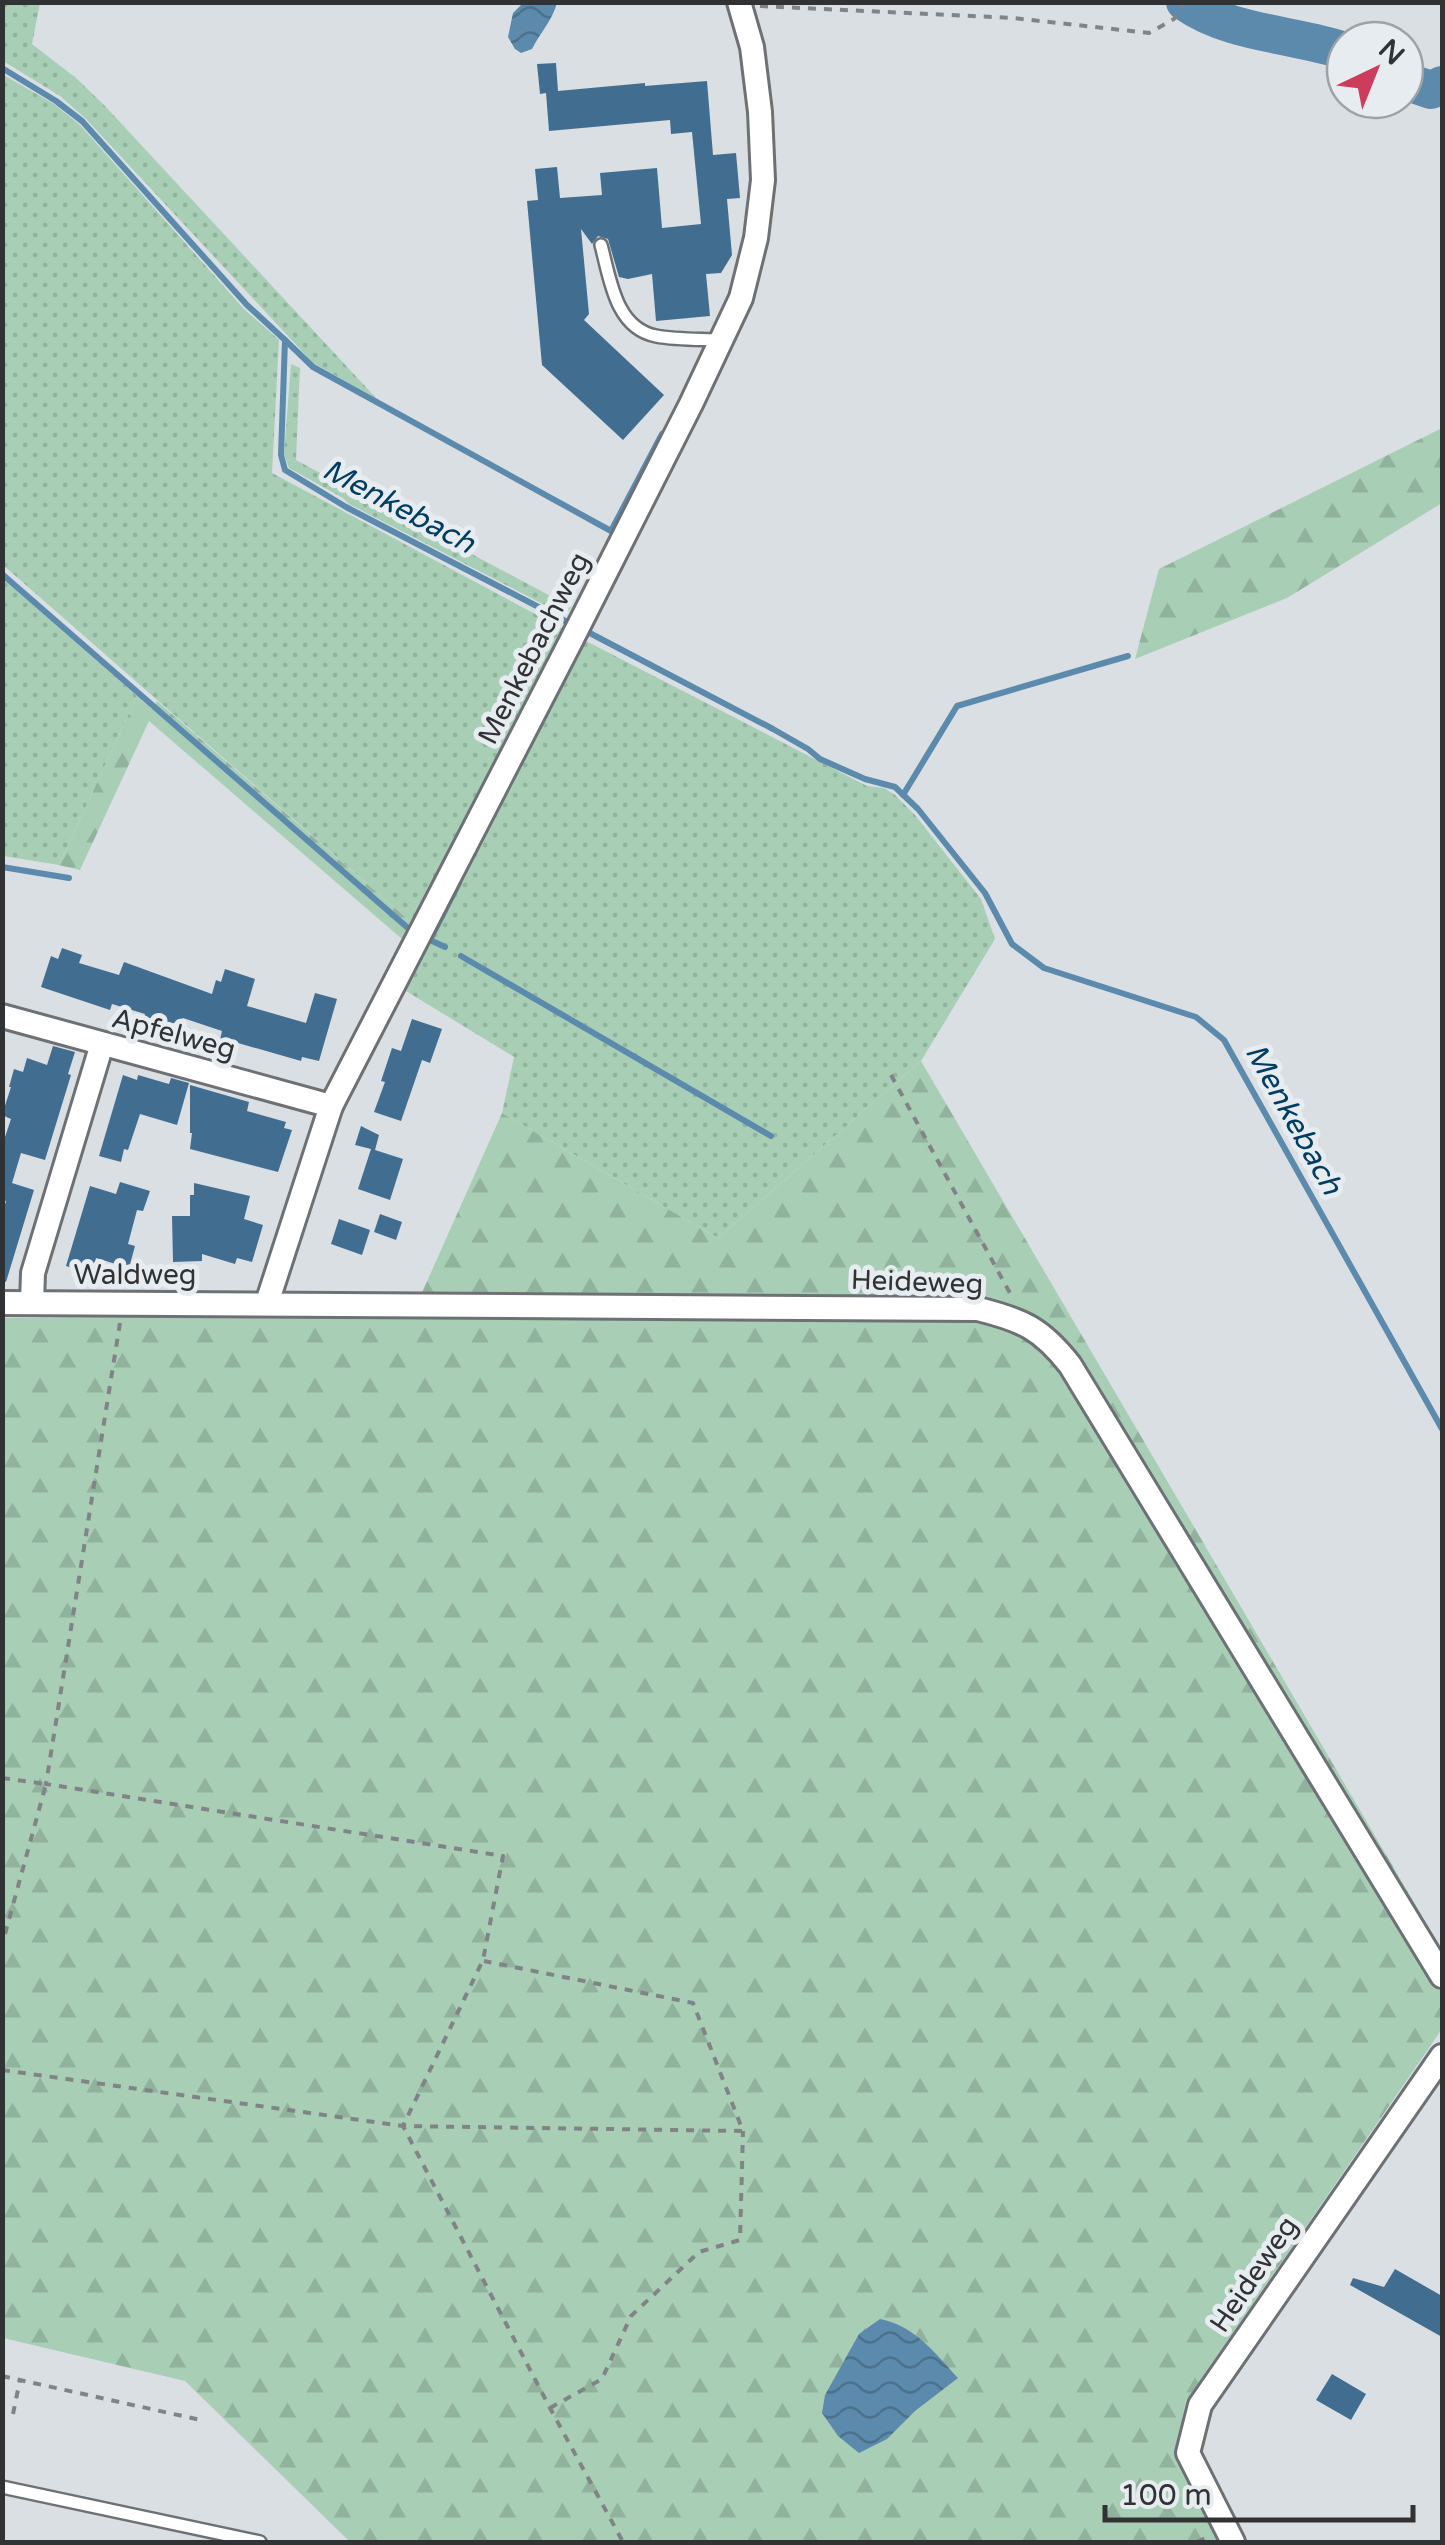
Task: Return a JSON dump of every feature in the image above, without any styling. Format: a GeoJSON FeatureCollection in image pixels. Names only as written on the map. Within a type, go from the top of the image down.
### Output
{"type":"FeatureCollection","features":[{"type":"Feature","properties":{"kind":"street","name":"Menkebachweg"},"geometry":{"type":"LineString","coordinates":[[268,1303],[331,1106],[586,612],[741,298],[756,238],[763,180],[752,48],[740,4]]}},
{"type":"Feature","properties":{"kind":"street","name":"Apfelweg"},"geometry":{"type":"LineString","coordinates":[[2,1016],[331,1106]]}},
{"type":"Feature","properties":{"kind":"street"},"geometry":{"type":"LineString","coordinates":[[32,1303],[32,1273],[102,1044]]}},
{"type":"Feature","properties":{"kind":"street","name":"Waldweg"},"geometry":{"type":"LineString","coordinates":[[2,1304],[268,1303]]}},
{"type":"Feature","properties":{"kind":"street","name":"Heideweg"},"geometry":{"type":"LineString","coordinates":[[268,1303],[978,1309],[1016,1319],[1051,1341],[1070,1365],[1442,1976]]}},
{"type":"Feature","properties":{"kind":"street","name":"Heideweg"},"geometry":{"type":"LineString","coordinates":[[1233,2542],[1188,2453],[1200,2405],[1442,2056]]}},
{"type":"Feature","properties":{"kind":"lane"},"geometry":{"type":"LineString","coordinates":[[602,245],[614,293],[630,322],[654,336],[721,340]]}},
{"type":"Feature","properties":{"kind":"lane"},"geometry":{"type":"LineString","coordinates":[[2,2487],[260,2542]]}},
{"type":"Feature","properties":{"kind":"path"},"geometry":{"type":"LineString","coordinates":[[740,4],[1013,18],[1149,33],[1174,18],[1185,2]]}},
{"type":"Feature","properties":{"kind":"path"},"geometry":{"type":"LineString","coordinates":[[892,1075],[1015,1300],[1016,1319]]}},
{"type":"Feature","properties":{"kind":"path"},"geometry":{"type":"LineString","coordinates":[[2,1945],[46,1784],[122,1304]]}},
{"type":"Feature","properties":{"kind":"path"},"geometry":{"type":"LineString","coordinates":[[2,1778],[503,1856],[483,1960],[403,2126]]}},
{"type":"Feature","properties":{"kind":"path"},"geometry":{"type":"LineString","coordinates":[[483,1960],[693,2002],[743,2131],[740,2240],[699,2252],[631,2316],[602,2378],[550,2408]]}},
{"type":"Feature","properties":{"kind":"path"},"geometry":{"type":"LineString","coordinates":[[2,2070],[403,2126],[743,2131]]}},
{"type":"Feature","properties":{"kind":"path"},"geometry":{"type":"LineString","coordinates":[[403,2126],[623,2542]]}},
{"type":"Feature","properties":{"kind":"path"},"geometry":{"type":"LineString","coordinates":[[2,2376],[206,2421]]}},
{"type":"Feature","properties":{"kind":"path"},"geometry":{"type":"LineString","coordinates":[[14,2414],[20,2380]]}},
{"type":"Feature","properties":{"kind":"green space"},"geometry":{"type":"Polygon","coordinates":[[[2,3],[40,3],[32,44],[105,106],[376,398],[313,363],[85,118],[60,96],[3,61],[2,3]]]}},
{"type":"Feature","properties":{"kind":"green space"},"geometry":{"type":"Polygon","coordinates":[[[2,74],[54,104],[80,125],[244,309],[279,340],[272,473],[565,630],[411,922],[3,565],[2,74]]]}},
{"type":"Feature","properties":{"kind":"green space"},"geometry":{"type":"Polygon","coordinates":[[[291,364],[300,368],[296,460],[571,607],[566,616],[349,504],[289,468],[284,454],[291,364]]]}},
{"type":"Feature","properties":{"kind":"green space"},"geometry":{"type":"Polygon","coordinates":[[[1442,428],[1442,503],[1287,598],[1135,659],[1159,569],[1442,428]]]}},
{"type":"Feature","properties":{"kind":"green space"},"geometry":{"type":"Polygon","coordinates":[[[2,578],[137,696],[59,865],[3,856],[2,578]]]}},
{"type":"Feature","properties":{"kind":"green space"},"geometry":{"type":"Polygon","coordinates":[[[584,640],[867,786],[884,788],[895,795],[981,899],[995,939],[921,1061],[718,1238],[502,1113],[514,1057],[406,991],[584,640]]]}},
{"type":"Feature","properties":{"kind":"green space"},"geometry":{"type":"Polygon","coordinates":[[[137,696],[152,709],[157,701],[411,922],[402,939],[149,721],[80,870],[59,865],[137,696]]]}},
{"type":"Feature","properties":{"kind":"green space"},"geometry":{"type":"Polygon","coordinates":[[[921,1061],[1442,1950],[1442,2029],[1186,2401],[1174,2453],[1218,2542],[350,2542],[185,2381],[3,2338],[3,1318],[412,1315],[502,1113],[718,1238],[921,1061]]]}},
{"type":"Feature","properties":{"kind":"water"},"geometry":{"type":"Polygon","coordinates":[[[523,3],[557,3],[532,49],[521,53],[508,37],[513,13],[523,3]]]}},
{"type":"Feature","properties":{"kind":"water"},"geometry":{"type":"Polygon","coordinates":[[[1171,3],[1203,3],[1265,24],[1262,37],[1186,13],[1171,3]]]}},
{"type":"Feature","properties":{"kind":"water"},"geometry":{"type":"Polygon","coordinates":[[[880,2319],[914,2334],[958,2378],[887,2439],[859,2453],[838,2436],[822,2413],[825,2395],[859,2334],[880,2319]]]}},
{"type":"Feature","properties":{"kind":"building"},"geometry":{"type":"Polygon","coordinates":[[[556,63],[558,91],[707,81],[713,155],[736,153],[740,198],[727,199],[732,255],[721,273],[706,274],[710,316],[656,321],[652,274],[619,277],[608,239],[598,236],[592,244],[581,229],[589,314],[584,320],[664,395],[623,440],[542,365],[527,201],[538,200],[535,169],[557,167],[560,198],[602,195],[600,173],[657,168],[662,228],[701,224],[692,132],[671,134],[670,120],[549,131],[546,93],[540,94],[537,64],[556,63]]]}},
{"type":"Feature","properties":{"kind":"building"},"geometry":{"type":"Polygon","coordinates":[[[62,948],[82,955],[79,963],[119,975],[124,962],[212,994],[225,969],[255,979],[247,1006],[306,1023],[315,993],[337,999],[319,1061],[302,1057],[301,1061],[238,1043],[237,1046],[220,1040],[222,1031],[183,1018],[168,1026],[144,1017],[145,1014],[112,1004],[110,1010],[41,987],[51,956],[58,959],[62,948]]]}},
{"type":"Feature","properties":{"kind":"building"},"geometry":{"type":"Polygon","coordinates":[[[412,1019],[442,1029],[430,1063],[422,1060],[401,1121],[374,1112],[392,1048],[401,1051],[412,1019]]]}},
{"type":"Feature","properties":{"kind":"building"},"geometry":{"type":"Polygon","coordinates":[[[53,1046],[75,1052],[68,1074],[71,1075],[45,1160],[21,1153],[12,1183],[34,1190],[6,1282],[2,1281],[2,1214],[6,1201],[2,1200],[2,1146],[11,1119],[2,1115],[14,1069],[23,1072],[27,1058],[47,1065],[53,1046]]]}},
{"type":"Feature","properties":{"kind":"building"},"geometry":{"type":"Polygon","coordinates":[[[123,1075],[169,1084],[171,1078],[189,1083],[177,1125],[140,1114],[121,1162],[99,1156],[123,1075]]]}},
{"type":"Feature","properties":{"kind":"building"},"geometry":{"type":"Polygon","coordinates":[[[190,1085],[249,1102],[247,1111],[286,1122],[284,1128],[292,1130],[278,1172],[190,1149],[190,1085]]]}},
{"type":"Feature","properties":{"kind":"building"},"geometry":{"type":"Polygon","coordinates":[[[361,1126],[379,1135],[375,1150],[403,1159],[390,1200],[358,1189],[371,1149],[355,1145],[361,1126]]]}},
{"type":"Feature","properties":{"kind":"building"},"geometry":{"type":"Polygon","coordinates":[[[120,1182],[150,1191],[143,1211],[137,1210],[128,1244],[135,1246],[129,1268],[96,1258],[92,1274],[66,1266],[90,1186],[116,1194],[120,1182]]]}},
{"type":"Feature","properties":{"kind":"building"},"geometry":{"type":"Polygon","coordinates":[[[194,1183],[250,1196],[244,1219],[263,1225],[252,1262],[237,1258],[235,1264],[202,1254],[202,1261],[173,1262],[172,1216],[190,1216],[194,1183]]]}},
{"type":"Feature","properties":{"kind":"building"},"geometry":{"type":"Polygon","coordinates":[[[380,1214],[402,1222],[396,1240],[374,1232],[380,1214]]]}},
{"type":"Feature","properties":{"kind":"building"},"geometry":{"type":"Polygon","coordinates":[[[339,1219],[370,1230],[362,1255],[331,1244],[339,1219]]]}},
{"type":"Feature","properties":{"kind":"building"},"geometry":{"type":"Polygon","coordinates":[[[1395,2269],[1442,2296],[1442,2337],[1350,2285],[1353,2278],[1384,2287],[1395,2269]]]}},
{"type":"Feature","properties":{"kind":"building"},"geometry":{"type":"Polygon","coordinates":[[[1332,2374],[1366,2394],[1351,2420],[1316,2400],[1332,2374]]]}},
{"type":"Feature","properties":{"kind":"waterway"},"geometry":{"type":"LineString","coordinates":[[1185,2],[1222,21],[1325,45]]}},
{"type":"Feature","properties":{"kind":"waterway","name":"Menkebach"},"geometry":{"type":"LineString","coordinates":[[2,68],[82,121],[247,305],[285,340],[281,455],[285,470],[346,507],[573,625]]}},
{"type":"Feature","properties":{"kind":"waterway"},"geometry":{"type":"LineString","coordinates":[[1425,88],[1431,90],[1442,85]]}},
{"type":"Feature","properties":{"kind":"waterway"},"geometry":{"type":"LineString","coordinates":[[285,340],[313,367],[611,531],[662,434]]}},
{"type":"Feature","properties":{"kind":"waterway"},"geometry":{"type":"LineString","coordinates":[[2,574],[409,929]]}},
{"type":"Feature","properties":{"kind":"waterway","name":"Menkebach"},"geometry":{"type":"LineString","coordinates":[[584,630],[773,729],[820,759],[895,787],[918,809],[985,893],[1012,944],[1044,968],[1196,1017],[1224,1040],[1442,1429]]}},
{"type":"Feature","properties":{"kind":"waterway","name":"Menkebach"},"geometry":{"type":"LineString","coordinates":[[903,795],[957,706],[1128,656]]}},
{"type":"Feature","properties":{"kind":"waterway"},"geometry":{"type":"LineString","coordinates":[[2,867],[69,878]]}},
{"type":"Feature","properties":{"kind":"waterway"},"geometry":{"type":"LineString","coordinates":[[430,940],[459,883]]}},
{"type":"Feature","properties":{"kind":"waterway"},"geometry":{"type":"LineString","coordinates":[[429,941],[445,947]]}},
{"type":"Feature","properties":{"kind":"waterway"},"geometry":{"type":"LineString","coordinates":[[461,956],[771,1136]]}}]}
